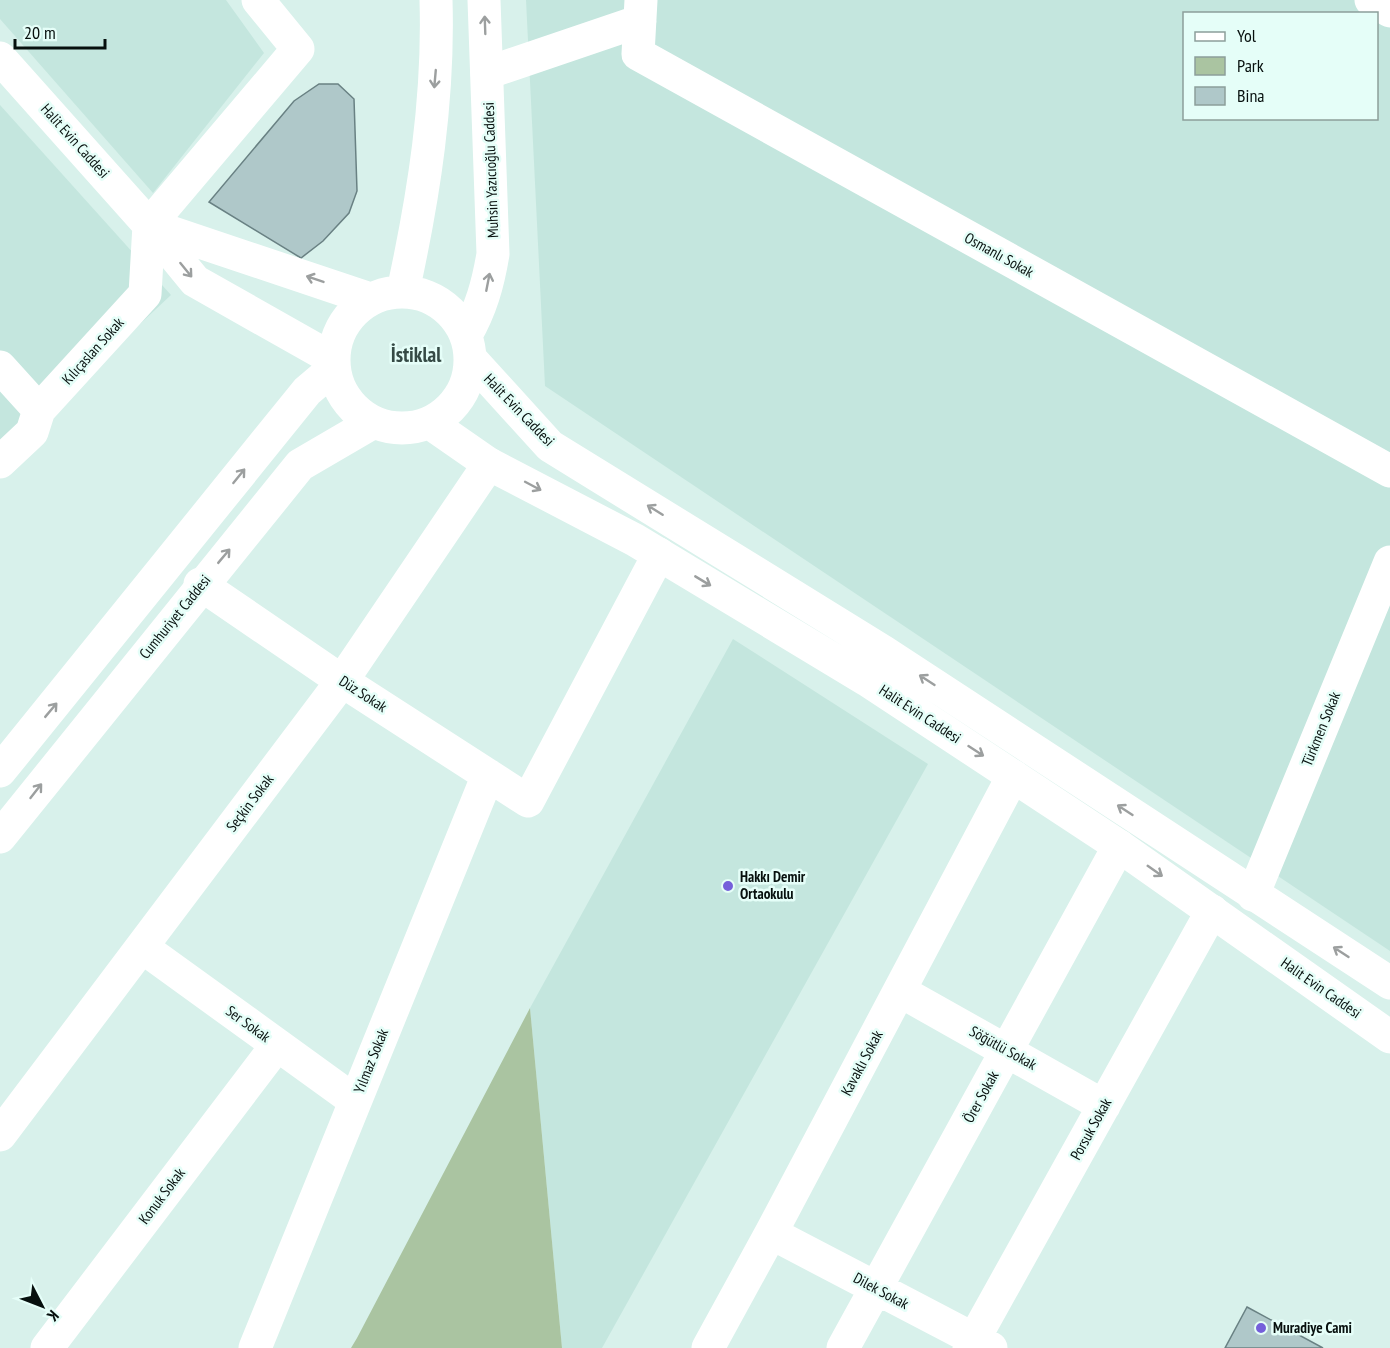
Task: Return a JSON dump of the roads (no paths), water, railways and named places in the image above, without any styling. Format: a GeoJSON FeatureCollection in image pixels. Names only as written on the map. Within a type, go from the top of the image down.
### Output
{"type":"FeatureCollection","features":[{"type":"Feature","properties":{"kind":"street"},"geometry":{"type":"LineString","coordinates":[[149,225],[298,49],[258,0]]}},
{"type":"Feature","properties":{"kind":"street"},"geometry":{"type":"LineString","coordinates":[[403,291],[428,169],[438,53],[436,0]]}},
{"type":"Feature","properties":{"kind":"street","name":"Muhsin Yazıcıoğlu Caddesi"},"geometry":{"type":"LineString","coordinates":[[468,347],[488,288],[493,254],[484,0]]}},
{"type":"Feature","properties":{"kind":"street"},"geometry":{"type":"LineString","coordinates":[[1371,0],[1390,11]]}},
{"type":"Feature","properties":{"kind":"street"},"geometry":{"type":"LineString","coordinates":[[487,73],[640,10]]}},
{"type":"Feature","properties":{"kind":"street","name":"Osmanlı Sokak"},"geometry":{"type":"LineString","coordinates":[[640,10],[638,54],[1390,471]]}},
{"type":"Feature","properties":{"kind":"street","name":"Halit Evin Caddesi"},"geometry":{"type":"LineString","coordinates":[[0,58],[149,225],[195,281],[333,364]]}},
{"type":"Feature","properties":{"kind":"street","name":"Halit Evin Caddesi"},"geometry":{"type":"LineString","coordinates":[[149,225],[370,299]]}},
{"type":"Feature","properties":{"kind":"street","name":"Kılıçaslan Sokak"},"geometry":{"type":"LineString","coordinates":[[0,462],[32,432],[39,410],[145,294],[149,225]]}},
{"type":"Feature","properties":{"kind":"street"},"geometry":{"type":"LineString","coordinates":[[403,291],[423,295],[441,304],[456,318],[468,347],[469,374],[455,403],[430,423],[401,429],[372,423],[357,413],[346,401],[333,364],[336,341],[343,324],[355,310],[370,299],[403,291]]}},
{"type":"Feature","properties":{"kind":"street","name":"Halit Evin Caddesi"},"geometry":{"type":"LineString","coordinates":[[468,347],[550,446],[884,651],[1390,983]]}},
{"type":"Feature","properties":{"kind":"street"},"geometry":{"type":"LineString","coordinates":[[0,771],[307,390],[333,364]]}},
{"type":"Feature","properties":{"kind":"street"},"geometry":{"type":"LineString","coordinates":[[0,366],[39,410]]}},
{"type":"Feature","properties":{"kind":"street","name":"Cumhuriyet Caddesi"},"geometry":{"type":"LineString","coordinates":[[0,837],[200,585],[300,465],[372,423]]}},
{"type":"Feature","properties":{"kind":"street","name":"Halit Evin Caddesi"},"geometry":{"type":"LineString","coordinates":[[430,423],[489,464],[659,554],[867,680],[1119,846],[1390,1037]]}},
{"type":"Feature","properties":{"kind":"street","name":"Seçkin Sokak"},"geometry":{"type":"LineString","coordinates":[[0,1135],[342,681],[489,464]]}},
{"type":"Feature","properties":{"kind":"street","name":"Düz Sokak"},"geometry":{"type":"LineString","coordinates":[[200,585],[342,681],[528,801],[659,554]]}},
{"type":"Feature","properties":{"kind":"street","name":"Türkmen Sokak"},"geometry":{"type":"LineString","coordinates":[[1225,920],[1253,895],[1390,562]]}},
{"type":"Feature","properties":{"kind":"street","name":"Yılmaz Sokak"},"geometry":{"type":"LineString","coordinates":[[255,1348],[488,775]]}},
{"type":"Feature","properties":{"kind":"street","name":"Kavaklı Sokak"},"geometry":{"type":"LineString","coordinates":[[708,1348],[1013,776]]}},
{"type":"Feature","properties":{"kind":"street","name":"Örer Sokak"},"geometry":{"type":"LineString","coordinates":[[843,1348],[1119,846]]}},
{"type":"Feature","properties":{"kind":"street","name":"Porsuk Sokak"},"geometry":{"type":"LineString","coordinates":[[978,1345],[1104,1106],[1225,920]]}},
{"type":"Feature","properties":{"kind":"street","name":"Ser Sokak"},"geometry":{"type":"LineString","coordinates":[[142,947],[355,1101]]}},
{"type":"Feature","properties":{"kind":"street","name":"Söğütlü Sokak"},"geometry":{"type":"LineString","coordinates":[[900,991],[1104,1106]]}},
{"type":"Feature","properties":{"kind":"street","name":"Konuk Sokak"},"geometry":{"type":"LineString","coordinates":[[47,1348],[277,1045]]}},
{"type":"Feature","properties":{"kind":"street","name":"Dilek Sokak"},"geometry":{"type":"LineString","coordinates":[[771,1233],[978,1345]]}},
{"type":"Feature","properties":{"kind":"place","name":"Hakkı Demir Ortaokulu"},"geometry":{"type":"Point","coordinates":[728,886]}},
{"type":"Feature","properties":{"kind":"place","name":"Muradiye Cami"},"geometry":{"type":"Point","coordinates":[1261,1328]}},
{"type":"Feature","properties":{"kind":"district","name":"İstiklal"},"geometry":{"type":"Point","coordinates":[416,355]}}]}
